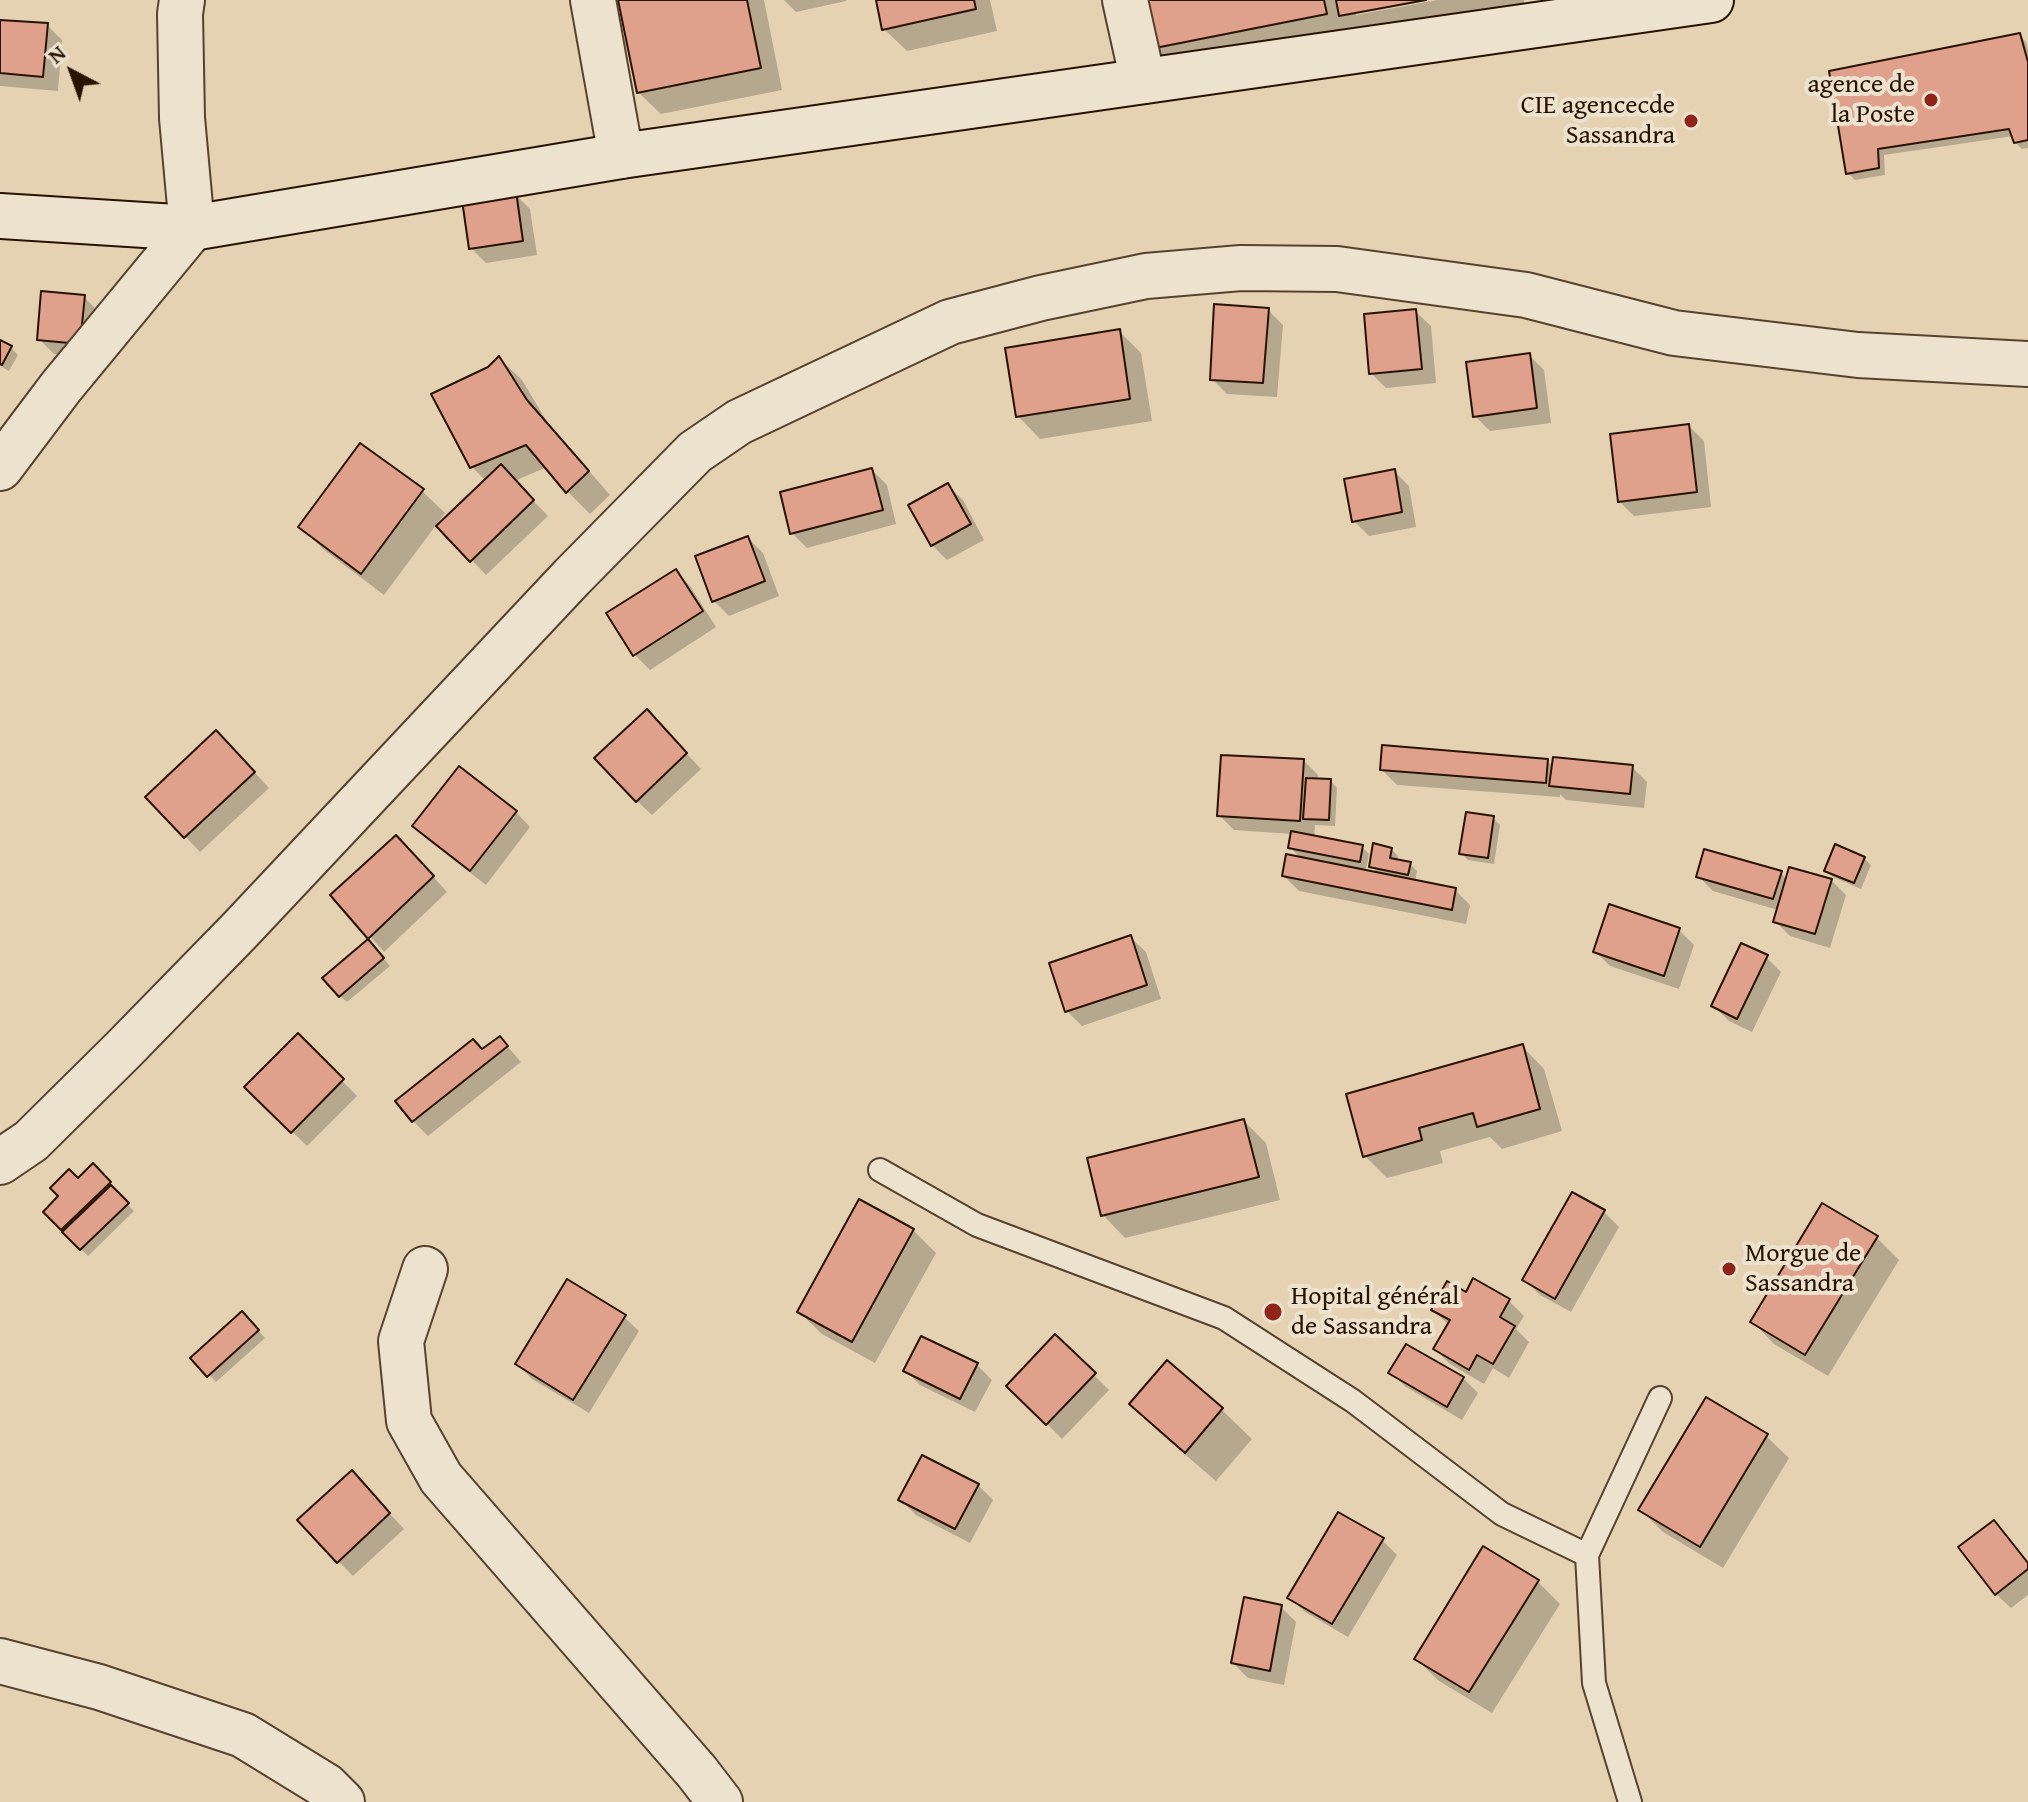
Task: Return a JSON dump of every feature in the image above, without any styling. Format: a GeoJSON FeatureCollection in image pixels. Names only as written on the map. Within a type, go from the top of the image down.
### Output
{"type":"FeatureCollection","features":[{"type":"Feature","properties":{"kind":"street"},"geometry":{"type":"LineString","coordinates":[[0,468],[61,387],[192,228],[182,118],[182,0]]}},
{"type":"Feature","properties":{"kind":"street"},"geometry":{"type":"LineString","coordinates":[[593,0],[621,156]]}},
{"type":"Feature","properties":{"kind":"street"},"geometry":{"type":"LineString","coordinates":[[1125,0],[1143,81]]}},
{"type":"Feature","properties":{"kind":"street"},"geometry":{"type":"LineString","coordinates":[[0,216],[192,228],[621,156],[1143,81],[1556,11],[1711,0]]}},
{"type":"Feature","properties":{"kind":"street"},"geometry":{"type":"LineString","coordinates":[[0,1162],[31,1141],[135,1038],[572,577],[695,452],[739,422],[950,322],[1041,298],[1146,276],[1241,268],[1337,269],[1526,295],[1674,333],[1858,355],[2028,364]]}},
{"type":"Feature","properties":{"kind":"street"},"geometry":{"type":"LineString","coordinates":[[425,1269],[401,1341],[409,1421],[434,1467],[720,1802]]}},
{"type":"Feature","properties":{"kind":"street"},"geometry":{"type":"LineString","coordinates":[[0,1661],[99,1687],[243,1735],[326,1786],[342,1802]]}},
{"type":"Feature","properties":{"kind":"lane"},"geometry":{"type":"LineString","coordinates":[[880,1170],[977,1225],[1224,1318],[1353,1401],[1502,1514],[1587,1555]]}},
{"type":"Feature","properties":{"kind":"lane"},"geometry":{"type":"LineString","coordinates":[[1630,1802],[1594,1683],[1587,1555],[1660,1398]]}},
{"type":"Feature","properties":{"kind":"building"},"geometry":{"type":"Polygon","coordinates":[[[618,0],[747,0],[761,68],[637,93],[618,0]]]}},
{"type":"Feature","properties":{"kind":"building"},"geometry":{"type":"Polygon","coordinates":[[[876,0],[974,0],[976,9],[882,30],[876,0]]]}},
{"type":"Feature","properties":{"kind":"building"},"geometry":{"type":"Polygon","coordinates":[[[1140,0],[1324,0],[1327,14],[1150,49],[1140,0]]]}},
{"type":"Feature","properties":{"kind":"building"},"geometry":{"type":"Polygon","coordinates":[[[1336,0],[1426,0],[1339,16],[1336,0]]]}},
{"type":"Feature","properties":{"kind":"building"},"geometry":{"type":"Polygon","coordinates":[[[0,20],[48,23],[43,77],[0,73],[0,20]]]}},
{"type":"Feature","properties":{"kind":"building","name":"agence de la Poste"},"geometry":{"type":"Polygon","coordinates":[[[2020,33],[2028,62],[2028,140],[2014,143],[2009,129],[1878,149],[1879,168],[1846,174],[1829,71],[2020,33]]]}},
{"type":"Feature","properties":{"kind":"building"},"geometry":{"type":"Polygon","coordinates":[[[516,191],[523,241],[469,249],[462,200],[516,191]]]}},
{"type":"Feature","properties":{"kind":"building"},"geometry":{"type":"Polygon","coordinates":[[[41,291],[85,295],[80,344],[37,340],[41,291]]]}},
{"type":"Feature","properties":{"kind":"building"},"geometry":{"type":"Polygon","coordinates":[[[1214,304],[1269,308],[1263,383],[1210,380],[1214,304]]]}},
{"type":"Feature","properties":{"kind":"building"},"geometry":{"type":"Polygon","coordinates":[[[1416,309],[1422,369],[1369,374],[1364,314],[1416,309]]]}},
{"type":"Feature","properties":{"kind":"building"},"geometry":{"type":"Polygon","coordinates":[[[1120,329],[1130,399],[1016,417],[1005,348],[1120,329]]]}},
{"type":"Feature","properties":{"kind":"building"},"geometry":{"type":"Polygon","coordinates":[[[0,340],[12,346],[2,365],[0,364],[0,340]]]}},
{"type":"Feature","properties":{"kind":"building"},"geometry":{"type":"Polygon","coordinates":[[[1530,353],[1537,408],[1473,417],[1466,362],[1530,353]]]}},
{"type":"Feature","properties":{"kind":"building"},"geometry":{"type":"Polygon","coordinates":[[[499,356],[527,400],[589,471],[566,493],[526,445],[470,468],[431,394],[488,367],[499,356]]]}},
{"type":"Feature","properties":{"kind":"building"},"geometry":{"type":"Polygon","coordinates":[[[1689,424],[1697,492],[1618,502],[1610,434],[1689,424]]]}},
{"type":"Feature","properties":{"kind":"building"},"geometry":{"type":"Polygon","coordinates":[[[360,443],[424,489],[361,574],[298,527],[360,443]]]}},
{"type":"Feature","properties":{"kind":"building"},"geometry":{"type":"Polygon","coordinates":[[[501,464],[534,500],[470,562],[436,526],[501,464]]]}},
{"type":"Feature","properties":{"kind":"building"},"geometry":{"type":"Polygon","coordinates":[[[872,468],[883,510],[790,534],[780,492],[872,468]]]}},
{"type":"Feature","properties":{"kind":"building"},"geometry":{"type":"Polygon","coordinates":[[[1395,469],[1402,512],[1352,522],[1344,479],[1395,469]]]}},
{"type":"Feature","properties":{"kind":"building"},"geometry":{"type":"Polygon","coordinates":[[[948,483],[971,524],[931,546],[908,505],[948,483]]]}},
{"type":"Feature","properties":{"kind":"building"},"geometry":{"type":"Polygon","coordinates":[[[748,536],[765,581],[712,602],[695,556],[748,536]]]}},
{"type":"Feature","properties":{"kind":"building"},"geometry":{"type":"Polygon","coordinates":[[[676,569],[703,611],[633,656],[606,613],[676,569]]]}},
{"type":"Feature","properties":{"kind":"building"},"geometry":{"type":"Polygon","coordinates":[[[647,709],[687,753],[636,802],[594,758],[647,709]]]}},
{"type":"Feature","properties":{"kind":"building"},"geometry":{"type":"Polygon","coordinates":[[[216,730],[255,772],[184,838],[145,797],[216,730]]]}},
{"type":"Feature","properties":{"kind":"building"},"geometry":{"type":"Polygon","coordinates":[[[1382,745],[1548,759],[1546,783],[1380,770],[1382,745]]]}},
{"type":"Feature","properties":{"kind":"building"},"geometry":{"type":"Polygon","coordinates":[[[1221,755],[1304,759],[1300,821],[1217,816],[1221,755]]]}},
{"type":"Feature","properties":{"kind":"building"},"geometry":{"type":"Polygon","coordinates":[[[1553,757],[1633,765],[1630,794],[1549,786],[1553,757]]]}},
{"type":"Feature","properties":{"kind":"building"},"geometry":{"type":"Polygon","coordinates":[[[459,766],[517,811],[470,871],[412,826],[459,766]]]}},
{"type":"Feature","properties":{"kind":"building"},"geometry":{"type":"Polygon","coordinates":[[[1306,778],[1331,779],[1329,820],[1303,819],[1306,778]]]}},
{"type":"Feature","properties":{"kind":"building"},"geometry":{"type":"Polygon","coordinates":[[[1466,812],[1494,816],[1488,858],[1459,854],[1466,812]]]}},
{"type":"Feature","properties":{"kind":"building"},"geometry":{"type":"Polygon","coordinates":[[[1291,831],[1363,845],[1360,862],[1288,848],[1291,831]]]}},
{"type":"Feature","properties":{"kind":"building"},"geometry":{"type":"Polygon","coordinates":[[[396,835],[434,876],[368,939],[330,895],[396,835]]]}},
{"type":"Feature","properties":{"kind":"building"},"geometry":{"type":"Polygon","coordinates":[[[1373,843],[1392,848],[1390,858],[1411,862],[1408,875],[1369,867],[1373,843]]]}},
{"type":"Feature","properties":{"kind":"building"},"geometry":{"type":"Polygon","coordinates":[[[1835,844],[1865,857],[1854,883],[1824,871],[1835,844]]]}},
{"type":"Feature","properties":{"kind":"building"},"geometry":{"type":"Polygon","coordinates":[[[1704,849],[1782,871],[1773,899],[1696,877],[1704,849]]]}},
{"type":"Feature","properties":{"kind":"building"},"geometry":{"type":"Polygon","coordinates":[[[1286,854],[1456,888],[1452,910],[1282,876],[1286,854]]]}},
{"type":"Feature","properties":{"kind":"building"},"geometry":{"type":"Polygon","coordinates":[[[1789,867],[1832,879],[1815,934],[1773,922],[1789,867]]]}},
{"type":"Feature","properties":{"kind":"building"},"geometry":{"type":"Polygon","coordinates":[[[1609,904],[1680,928],[1664,976],[1593,952],[1609,904]]]}},
{"type":"Feature","properties":{"kind":"building"},"geometry":{"type":"Polygon","coordinates":[[[1131,935],[1147,985],[1065,1012],[1049,963],[1131,935]]]}},
{"type":"Feature","properties":{"kind":"building"},"geometry":{"type":"Polygon","coordinates":[[[368,939],[384,958],[339,997],[322,978],[368,939]]]}},
{"type":"Feature","properties":{"kind":"building"},"geometry":{"type":"Polygon","coordinates":[[[1741,943],[1768,955],[1737,1019],[1711,1006],[1741,943]]]}},
{"type":"Feature","properties":{"kind":"building"},"geometry":{"type":"Polygon","coordinates":[[[298,1033],[344,1079],[291,1133],[244,1087],[298,1033]]]}},
{"type":"Feature","properties":{"kind":"building"},"geometry":{"type":"Polygon","coordinates":[[[500,1036],[508,1046],[412,1122],[395,1101],[473,1039],[482,1049],[500,1036]]]}},
{"type":"Feature","properties":{"kind":"building"},"geometry":{"type":"Polygon","coordinates":[[[1523,1044],[1540,1109],[1477,1127],[1473,1113],[1419,1128],[1422,1140],[1363,1157],[1346,1094],[1523,1044]]]}},
{"type":"Feature","properties":{"kind":"building"},"geometry":{"type":"Polygon","coordinates":[[[1244,1119],[1259,1177],[1101,1216],[1087,1158],[1244,1119]]]}},
{"type":"Feature","properties":{"kind":"building"},"geometry":{"type":"Polygon","coordinates":[[[93,1163],[111,1182],[61,1230],[43,1212],[58,1196],[50,1188],[69,1169],[78,1178],[93,1163]]]}},
{"type":"Feature","properties":{"kind":"building"},"geometry":{"type":"Polygon","coordinates":[[[111,1185],[129,1203],[80,1250],[62,1232],[111,1185]]]}},
{"type":"Feature","properties":{"kind":"building"},"geometry":{"type":"Polygon","coordinates":[[[1572,1192],[1605,1210],[1555,1299],[1522,1280],[1572,1192]]]}},
{"type":"Feature","properties":{"kind":"building"},"geometry":{"type":"Polygon","coordinates":[[[859,1199],[914,1229],[852,1342],[797,1312],[859,1199]]]}},
{"type":"Feature","properties":{"kind":"building"},"geometry":{"type":"Polygon","coordinates":[[[1822,1203],[1878,1236],[1805,1355],[1750,1322],[1822,1203]]]}},
{"type":"Feature","properties":{"kind":"building"},"geometry":{"type":"Polygon","coordinates":[[[1473,1278],[1510,1299],[1500,1317],[1515,1326],[1493,1364],[1477,1355],[1469,1370],[1433,1349],[1450,1320],[1431,1310],[1447,1281],[1466,1292],[1473,1278]]]}},
{"type":"Feature","properties":{"kind":"building"},"geometry":{"type":"Polygon","coordinates":[[[567,1279],[626,1315],[573,1400],[515,1364],[567,1279]]]}},
{"type":"Feature","properties":{"kind":"building"},"geometry":{"type":"Polygon","coordinates":[[[242,1311],[259,1330],[207,1377],[190,1358],[242,1311]]]}},
{"type":"Feature","properties":{"kind":"building"},"geometry":{"type":"Polygon","coordinates":[[[1055,1334],[1096,1373],[1046,1425],[1006,1386],[1055,1334]]]}},
{"type":"Feature","properties":{"kind":"building"},"geometry":{"type":"Polygon","coordinates":[[[921,1336],[978,1363],[960,1399],[903,1371],[921,1336]]]}},
{"type":"Feature","properties":{"kind":"building"},"geometry":{"type":"Polygon","coordinates":[[[1406,1344],[1464,1377],[1447,1407],[1388,1373],[1406,1344]]]}},
{"type":"Feature","properties":{"kind":"building"},"geometry":{"type":"Polygon","coordinates":[[[1167,1360],[1223,1408],[1185,1453],[1129,1404],[1167,1360]]]}},
{"type":"Feature","properties":{"kind":"building"},"geometry":{"type":"Polygon","coordinates":[[[1706,1397],[1768,1434],[1700,1547],[1638,1510],[1706,1397]]]}},
{"type":"Feature","properties":{"kind":"building"},"geometry":{"type":"Polygon","coordinates":[[[922,1455],[979,1484],[955,1529],[898,1500],[922,1455]]]}},
{"type":"Feature","properties":{"kind":"building"},"geometry":{"type":"Polygon","coordinates":[[[352,1470],[390,1513],[337,1563],[297,1520],[352,1470]]]}},
{"type":"Feature","properties":{"kind":"building"},"geometry":{"type":"Polygon","coordinates":[[[1338,1512],[1384,1538],[1332,1624],[1287,1598],[1338,1512]]]}},
{"type":"Feature","properties":{"kind":"building"},"geometry":{"type":"Polygon","coordinates":[[[1994,1520],[2028,1563],[2028,1569],[1995,1595],[1958,1547],[1994,1520]]]}},
{"type":"Feature","properties":{"kind":"building"},"geometry":{"type":"Polygon","coordinates":[[[1483,1546],[1539,1580],[1469,1692],[1414,1659],[1483,1546]]]}},
{"type":"Feature","properties":{"kind":"building"},"geometry":{"type":"Polygon","coordinates":[[[1244,1597],[1282,1605],[1270,1671],[1231,1663],[1244,1597]]]}},
{"type":"Feature","properties":{"kind":"place","name":"agence de la Poste"},"geometry":{"type":"Point","coordinates":[1931,100]}},
{"type":"Feature","properties":{"kind":"place","name":"CIE agencecde Sassandra"},"geometry":{"type":"Point","coordinates":[1691,121]}},
{"type":"Feature","properties":{"kind":"place","name":"Morgue de Sassandra"},"geometry":{"type":"Point","coordinates":[1729,1269]}},
{"type":"Feature","properties":{"kind":"place","name":"Hopital général de Sassandra"},"geometry":{"type":"Point","coordinates":[1273,1312]}}]}
